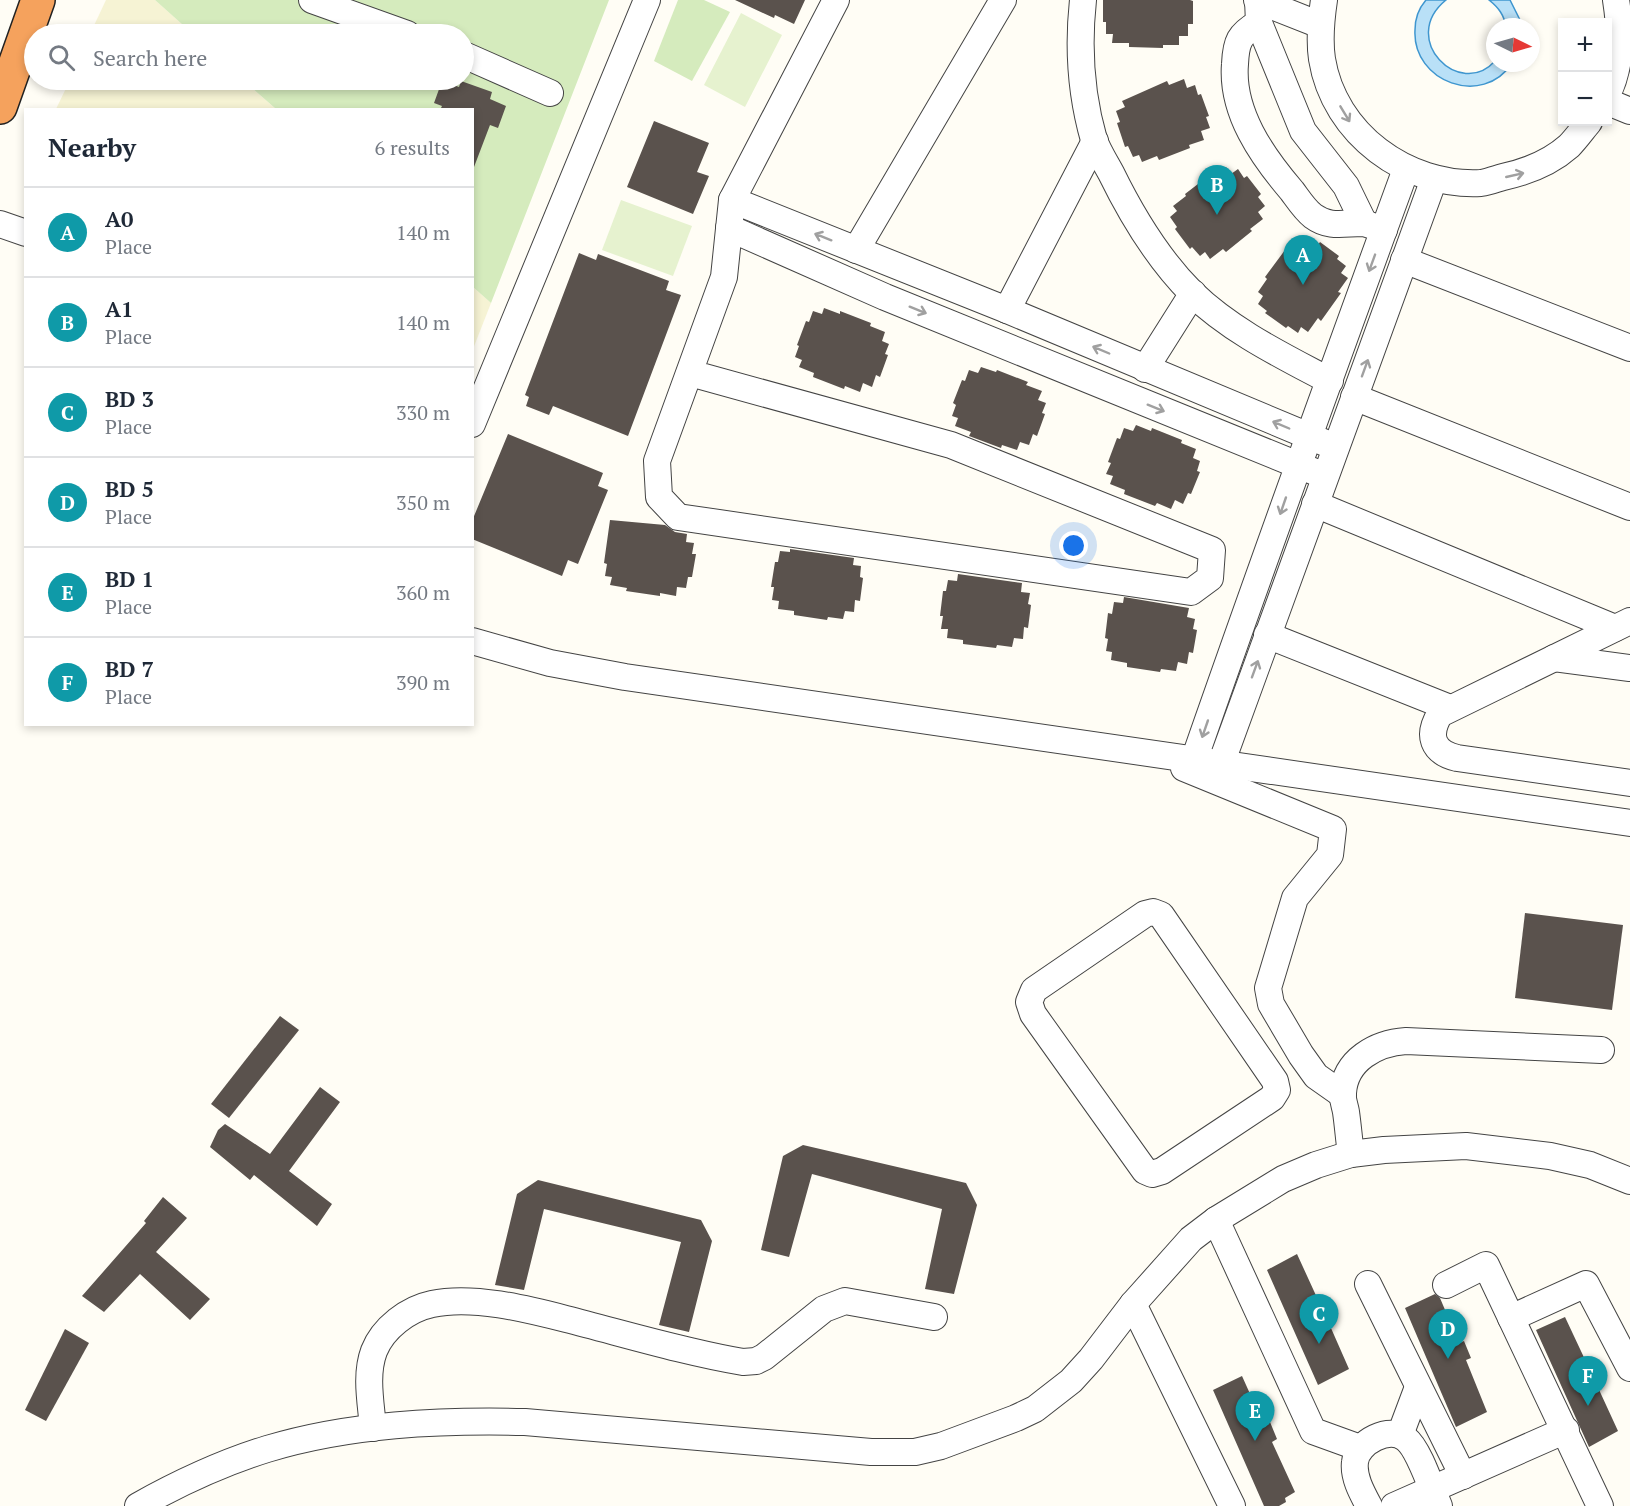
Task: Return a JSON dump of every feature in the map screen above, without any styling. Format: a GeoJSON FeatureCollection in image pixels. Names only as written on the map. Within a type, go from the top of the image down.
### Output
{"type":"FeatureCollection","features":[{"type":"Feature","properties":{"kind":"highway"},"geometry":{"type":"LineString","coordinates":[[29,24],[38,0]]}},
{"type":"Feature","properties":{"kind":"highway"},"geometry":{"type":"LineString","coordinates":[[0,107],[24,39]]}},
{"type":"Feature","properties":{"kind":"street"},"geometry":{"type":"LineString","coordinates":[[312,0],[379,24]]}},
{"type":"Feature","properties":{"kind":"street"},"geometry":{"type":"LineString","coordinates":[[474,419],[647,0]]}},
{"type":"Feature","properties":{"kind":"street"},"geometry":{"type":"LineString","coordinates":[[690,373],[951,445],[1212,550],[1210,578],[1191,592],[678,517],[659,497],[657,461],[724,277],[732,200],[836,0]]}},
{"type":"Feature","properties":{"kind":"street"},"geometry":{"type":"LineString","coordinates":[[856,250],[1003,0]]}},
{"type":"Feature","properties":{"kind":"street"},"geometry":{"type":"LineString","coordinates":[[1083,0],[1081,61],[1095,141],[1132,215],[1159,254],[1192,293],[1227,321],[1268,347],[1330,381]]}},
{"type":"Feature","properties":{"kind":"street"},"geometry":{"type":"LineString","coordinates":[[1324,0],[1320,25],[1323,61],[1333,94],[1351,125],[1376,150],[1406,169],[1434,179],[1482,183],[1528,172],[1569,146],[1586,126]]}},
{"type":"Feature","properties":{"kind":"street"},"geometry":{"type":"LineString","coordinates":[[1612,79],[1625,19],[1616,0]]}},
{"type":"Feature","properties":{"kind":"street"},"geometry":{"type":"LineString","coordinates":[[1258,8],[1320,25]]}},
{"type":"Feature","properties":{"kind":"street"},"geometry":{"type":"LineString","coordinates":[[1258,8],[1247,30],[1236,44],[1234,82],[1244,119],[1270,165],[1312,216],[1326,222],[1374,227]]}},
{"type":"Feature","properties":{"kind":"street"},"geometry":{"type":"LineString","coordinates":[[1258,8],[1303,130],[1374,227]]}},
{"type":"Feature","properties":{"kind":"street"},"geometry":{"type":"LineString","coordinates":[[474,59],[550,93]]}},
{"type":"Feature","properties":{"kind":"street"},"geometry":{"type":"LineString","coordinates":[[1612,104],[1630,111]]}},
{"type":"Feature","properties":{"kind":"street"},"geometry":{"type":"LineString","coordinates":[[1007,310],[1095,141]]}},
{"type":"Feature","properties":{"kind":"street"},"geometry":{"type":"LineString","coordinates":[[1194,760],[1308,436],[1330,381],[1374,227],[1406,169]]}},
{"type":"Feature","properties":{"kind":"street"},"geometry":{"type":"LineString","coordinates":[[1221,764],[1434,179]]}},
{"type":"Feature","properties":{"kind":"street"},"geometry":{"type":"LineString","coordinates":[[732,200],[1007,310],[1335,447]]}},
{"type":"Feature","properties":{"kind":"street"},"geometry":{"type":"LineString","coordinates":[[0,224],[24,232]]}},
{"type":"Feature","properties":{"kind":"street"},"geometry":{"type":"LineString","coordinates":[[729,228],[885,297],[1325,476]]}},
{"type":"Feature","properties":{"kind":"street"},"geometry":{"type":"LineString","coordinates":[[1404,260],[1630,348]]}},
{"type":"Feature","properties":{"kind":"street"},"geometry":{"type":"LineString","coordinates":[[885,297],[899,267]]}},
{"type":"Feature","properties":{"kind":"street"},"geometry":{"type":"LineString","coordinates":[[1146,369],[1192,293]]}},
{"type":"Feature","properties":{"kind":"street"},"geometry":{"type":"LineString","coordinates":[[1354,398],[1630,507]]}},
{"type":"Feature","properties":{"kind":"street"},"geometry":{"type":"LineString","coordinates":[[1315,504],[1622,625]]}},
{"type":"Feature","properties":{"kind":"street"},"geometry":{"type":"LineString","coordinates":[[1622,625],[1450,708],[1440,714],[1434,724],[1432,736],[1437,747],[1446,755],[1630,783]]}},
{"type":"Feature","properties":{"kind":"street"},"geometry":{"type":"LineString","coordinates":[[1267,635],[1450,708]]}},
{"type":"Feature","properties":{"kind":"street"},"geometry":{"type":"LineString","coordinates":[[474,641],[584,670],[1630,823]]}},
{"type":"Feature","properties":{"kind":"street"},"geometry":{"type":"LineString","coordinates":[[1554,658],[1630,668]]}},
{"type":"Feature","properties":{"kind":"street"},"geometry":{"type":"LineString","coordinates":[[1218,690],[1244,698]]}},
{"type":"Feature","properties":{"kind":"street"},"geometry":{"type":"LineString","coordinates":[[1149,754],[1333,829],[1330,855],[1295,898],[1269,982],[1268,994],[1285,1029],[1316,1076],[1343,1095]]}},
{"type":"Feature","properties":{"kind":"street"},"geometry":{"type":"LineString","coordinates":[[1154,912],[1161,915],[1233,1019],[1275,1081],[1277,1090],[1275,1095],[1162,1171],[1152,1174],[1145,1171],[1033,1014],[1029,1002],[1034,990],[1145,914],[1154,912]]}},
{"type":"Feature","properties":{"kind":"street"},"geometry":{"type":"LineString","coordinates":[[1233,1019],[1268,994]]}},
{"type":"Feature","properties":{"kind":"street"},"geometry":{"type":"LineString","coordinates":[[1351,1154],[1343,1095],[1348,1076],[1360,1058],[1379,1046],[1396,1042],[1601,1050]]}},
{"type":"Feature","properties":{"kind":"street"},"geometry":{"type":"LineString","coordinates":[[138,1506],[186,1480],[268,1449],[373,1428],[473,1421],[525,1422],[871,1452],[915,1452],[966,1438],[1035,1409],[1054,1395],[1084,1366],[1133,1304],[1191,1239],[1216,1220],[1283,1179],[1316,1165],[1351,1154],[1423,1147],[1466,1146],[1550,1156],[1590,1165],[1630,1181]]}},
{"type":"Feature","properties":{"kind":"street"},"geometry":{"type":"LineString","coordinates":[[1216,1220],[1313,1431],[1360,1448]]}},
{"type":"Feature","properties":{"kind":"street"},"geometry":{"type":"LineString","coordinates":[[1446,1285],[1486,1265],[1600,1506]]}},
{"type":"Feature","properties":{"kind":"street"},"geometry":{"type":"LineString","coordinates":[[1368,1284],[1462,1476]]}},
{"type":"Feature","properties":{"kind":"street"},"geometry":{"type":"LineString","coordinates":[[1511,1318],[1586,1284],[1630,1368]]}},
{"type":"Feature","properties":{"kind":"street"},"geometry":{"type":"LineString","coordinates":[[373,1428],[369,1376],[378,1343],[393,1324],[412,1311],[431,1304],[453,1302],[492,1304],[538,1312],[743,1362],[764,1357],[824,1310],[845,1300],[934,1317]]}},
{"type":"Feature","properties":{"kind":"street"},"geometry":{"type":"LineString","coordinates":[[1133,1304],[1232,1506]]}},
{"type":"Feature","properties":{"kind":"street"},"geometry":{"type":"LineString","coordinates":[[1400,1435],[1418,1387]]}},
{"type":"Feature","properties":{"kind":"street"},"geometry":{"type":"LineString","coordinates":[[1394,1506],[1436,1498],[1462,1476],[1566,1430]]}},
{"type":"Feature","properties":{"kind":"street"},"geometry":{"type":"LineString","coordinates":[[1369,1506],[1360,1489],[1355,1472],[1355,1460],[1360,1448],[1383,1435],[1400,1435],[1406,1439],[1415,1452],[1436,1498]]}},
{"type":"Feature","properties":{"kind":"shaded area"},"geometry":{"type":"Polygon","coordinates":[[[106,0],[155,0],[182,24],[95,24],[106,0]]]}},
{"type":"Feature","properties":{"kind":"shaded area"},"geometry":{"type":"Polygon","coordinates":[[[65,90],[254,90],[275,108],[56,108],[65,90]]]}},
{"type":"Feature","properties":{"kind":"shaded area"},"geometry":{"type":"Polygon","coordinates":[[[474,288],[491,303],[474,346],[474,288]]]}},
{"type":"Feature","properties":{"kind":"green space"},"geometry":{"type":"Polygon","coordinates":[[[155,0],[609,0],[491,303],[474,288],[474,108],[275,108],[254,90],[474,90],[474,24],[182,24],[155,0]]]}},
{"type":"Feature","properties":{"kind":"green space"},"geometry":{"type":"Polygon","coordinates":[[[678,0],[704,0],[730,12],[692,81],[654,61],[678,0]]]}},
{"type":"Feature","properties":{"kind":"green space"},"geometry":{"type":"Polygon","coordinates":[[[741,13],[782,35],[745,107],[704,85],[741,13]]]}},
{"type":"Feature","properties":{"kind":"green space"},"geometry":{"type":"Polygon","coordinates":[[[621,200],[692,226],[673,276],[602,250],[621,200]]]}},
{"type":"Feature","properties":{"kind":"water"},"geometry":{"type":"Polygon","coordinates":[[[1426,0],[1446,0],[1433,15],[1428,31],[1431,47],[1439,60],[1451,69],[1466,73],[1481,71],[1486,67],[1486,72],[1504,72],[1499,77],[1484,84],[1468,86],[1452,83],[1437,75],[1425,63],[1417,48],[1415,30],[1419,10],[1426,0]]]}},
{"type":"Feature","properties":{"kind":"water"},"geometry":{"type":"Polygon","coordinates":[[[1489,0],[1510,0],[1519,18],[1503,18],[1489,0]]]}},
{"type":"Feature","properties":{"kind":"building"},"geometry":{"type":"Polygon","coordinates":[[[735,0],[805,0],[794,24],[775,15],[774,18],[735,0]]]}},
{"type":"Feature","properties":{"kind":"building"},"geometry":{"type":"Polygon","coordinates":[[[1103,0],[1190,0],[1193,1],[1193,24],[1188,24],[1188,36],[1179,36],[1179,45],[1163,45],[1163,48],[1129,47],[1129,43],[1112,43],[1113,34],[1106,34],[1106,22],[1103,22],[1103,0]]]}},
{"type":"Feature","properties":{"kind":"building"},"geometry":{"type":"Polygon","coordinates":[[[1184,79],[1187,88],[1195,85],[1209,116],[1206,117],[1210,128],[1201,131],[1204,140],[1159,160],[1157,156],[1142,162],[1139,155],[1133,157],[1128,146],[1125,147],[1117,123],[1120,122],[1116,111],[1125,107],[1122,101],[1167,81],[1169,85],[1184,79]]]}},
{"type":"Feature","properties":{"kind":"building"},"geometry":{"type":"Polygon","coordinates":[[[474,86],[492,92],[490,99],[506,106],[498,128],[490,125],[474,167],[474,108],[441,108],[442,106],[434,103],[439,90],[474,90],[474,86]]]}},
{"type":"Feature","properties":{"kind":"building"},"geometry":{"type":"Polygon","coordinates":[[[654,121],[709,143],[697,172],[709,176],[693,214],[627,187],[654,121]]]}},
{"type":"Feature","properties":{"kind":"building"},"geometry":{"type":"Polygon","coordinates":[[[1226,167],[1231,174],[1238,169],[1244,178],[1247,176],[1261,194],[1258,197],[1265,206],[1258,212],[1263,219],[1226,252],[1223,249],[1210,259],[1205,252],[1200,256],[1192,247],[1190,249],[1175,229],[1177,227],[1170,217],[1177,211],[1173,206],[1186,196],[1185,194],[1211,174],[1213,177],[1226,167]]]}},
{"type":"Feature","properties":{"kind":"building"},"geometry":{"type":"Polygon","coordinates":[[[1309,238],[1318,245],[1320,242],[1339,256],[1337,259],[1346,266],[1341,273],[1348,278],[1338,292],[1341,293],[1321,321],[1318,318],[1308,332],[1301,327],[1298,333],[1288,326],[1286,328],[1265,313],[1267,311],[1258,304],[1263,296],[1258,292],[1267,279],[1265,277],[1285,250],[1288,253],[1297,239],[1304,245],[1309,238]]]}},
{"type":"Feature","properties":{"kind":"building"},"geometry":{"type":"Polygon","coordinates":[[[579,253],[596,260],[598,254],[669,281],[666,290],[681,295],[628,436],[553,406],[549,415],[526,406],[529,397],[525,395],[579,253]]]}},
{"type":"Feature","properties":{"kind":"building"},"geometry":{"type":"Polygon","coordinates":[[[824,308],[840,314],[840,311],[871,323],[870,326],[885,332],[882,341],[889,344],[885,354],[888,355],[880,377],[876,375],[872,387],[863,383],[860,392],[845,386],[844,389],[813,377],[814,373],[799,367],[802,360],[795,357],[806,321],[809,322],[813,311],[822,314],[824,308]]]}},
{"type":"Feature","properties":{"kind":"building"},"geometry":{"type":"Polygon","coordinates":[[[981,367],[996,372],[997,370],[1028,382],[1026,385],[1042,391],[1038,400],[1046,403],[1042,413],[1045,414],[1037,436],[1033,434],[1029,445],[1020,442],[1017,450],[1002,445],[1001,448],[969,436],[971,432],[955,426],[958,418],[952,416],[956,405],[953,403],[962,380],[965,381],[969,370],[978,373],[981,367]]]}},
{"type":"Feature","properties":{"kind":"building"},"geometry":{"type":"Polygon","coordinates":[[[1136,425],[1151,431],[1152,428],[1182,440],[1181,443],[1196,449],[1193,458],[1200,461],[1197,471],[1200,472],[1191,494],[1188,493],[1183,504],[1175,500],[1171,509],[1157,503],[1155,506],[1124,494],[1125,490],[1110,484],[1113,476],[1106,474],[1117,438],[1120,439],[1124,428],[1133,431],[1136,425]]]}},
{"type":"Feature","properties":{"kind":"building"},"geometry":{"type":"Polygon","coordinates":[[[508,434],[603,473],[598,486],[608,490],[578,564],[568,560],[562,576],[474,540],[474,516],[508,434]]]}},
{"type":"Feature","properties":{"kind":"building"},"geometry":{"type":"Polygon","coordinates":[[[610,520],[665,525],[675,532],[687,534],[686,542],[694,543],[692,554],[696,554],[692,577],[688,577],[686,588],[677,587],[676,596],[660,593],[660,596],[626,591],[627,588],[610,585],[612,577],[605,576],[607,564],[604,563],[610,520]]]}},
{"type":"Feature","properties":{"kind":"building"},"geometry":{"type":"Polygon","coordinates":[[[790,549],[854,558],[853,565],[861,566],[860,577],[863,578],[860,601],[855,600],[854,612],[845,611],[843,619],[828,617],[827,620],[794,615],[794,611],[778,609],[779,601],[772,600],[774,587],[771,587],[775,562],[778,562],[780,551],[790,552],[790,549]]]}},
{"type":"Feature","properties":{"kind":"building"},"geometry":{"type":"Polygon","coordinates":[[[958,574],[1022,583],[1021,592],[1030,593],[1028,604],[1031,605],[1028,628],[1024,627],[1023,639],[1014,638],[1012,647],[997,645],[996,648],[963,644],[963,640],[947,638],[948,629],[941,629],[943,591],[946,591],[948,580],[957,581],[958,574]]]}},
{"type":"Feature","properties":{"kind":"building"},"geometry":{"type":"Polygon","coordinates":[[[1124,597],[1189,608],[1187,617],[1195,619],[1193,629],[1197,630],[1193,653],[1189,652],[1187,664],[1178,662],[1176,671],[1161,669],[1160,672],[1127,667],[1127,663],[1111,660],[1112,652],[1106,651],[1108,639],[1105,638],[1108,613],[1112,614],[1114,602],[1123,603],[1124,597]]]}},
{"type":"Feature","properties":{"kind":"building"},"geometry":{"type":"Polygon","coordinates":[[[1525,913],[1623,925],[1612,1010],[1515,998],[1525,913]]]}},
{"type":"Feature","properties":{"kind":"building"},"geometry":{"type":"Polygon","coordinates":[[[280,1016],[299,1030],[229,1118],[211,1104],[280,1016]]]}},
{"type":"Feature","properties":{"kind":"building"},"geometry":{"type":"Polygon","coordinates":[[[320,1087],[340,1102],[289,1171],[332,1204],[317,1226],[254,1175],[250,1180],[210,1147],[218,1130],[225,1124],[270,1154],[320,1087]]]}},
{"type":"Feature","properties":{"kind":"building"},"geometry":{"type":"Polygon","coordinates":[[[803,1145],[966,1183],[977,1205],[954,1294],[925,1289],[942,1209],[812,1174],[789,1257],[761,1250],[783,1156],[803,1145]]]}},
{"type":"Feature","properties":{"kind":"building"},"geometry":{"type":"Polygon","coordinates":[[[538,1180],[701,1220],[712,1241],[689,1332],[659,1325],[681,1242],[544,1209],[524,1290],[495,1285],[517,1194],[538,1180]]]}},
{"type":"Feature","properties":{"kind":"building"},"geometry":{"type":"Polygon","coordinates":[[[163,1197],[187,1218],[156,1252],[210,1299],[190,1320],[140,1274],[104,1312],[82,1296],[146,1223],[144,1221],[163,1197]]]}},
{"type":"Feature","properties":{"kind":"building"},"geometry":{"type":"Polygon","coordinates":[[[1297,1254],[1319,1302],[1324,1299],[1331,1316],[1327,1319],[1349,1369],[1318,1385],[1267,1270],[1297,1254]]]}},
{"type":"Feature","properties":{"kind":"building"},"geometry":{"type":"Polygon","coordinates":[[[1435,1294],[1440,1298],[1459,1343],[1464,1341],[1471,1358],[1466,1360],[1487,1412],[1456,1427],[1405,1308],[1435,1294]]]}},
{"type":"Feature","properties":{"kind":"building"},"geometry":{"type":"Polygon","coordinates":[[[1565,1317],[1588,1366],[1594,1363],[1601,1378],[1595,1381],[1618,1431],[1589,1447],[1536,1330],[1565,1317]]]}},
{"type":"Feature","properties":{"kind":"building"},"geometry":{"type":"Polygon","coordinates":[[[65,1329],[89,1343],[46,1421],[25,1410],[65,1329]]]}},
{"type":"Feature","properties":{"kind":"building"},"geometry":{"type":"Polygon","coordinates":[[[1242,1376],[1264,1425],[1270,1422],[1277,1439],[1272,1442],[1295,1492],[1285,1498],[1286,1502],[1279,1506],[1264,1506],[1213,1390],[1242,1376]]]}},
{"type":"Feature","properties":{"kind":"place","name":"A1"},"geometry":{"type":"Point","coordinates":[1217,215]}},
{"type":"Feature","properties":{"kind":"place","name":"A0"},"geometry":{"type":"Point","coordinates":[1303,285]}},
{"type":"Feature","properties":{"kind":"place","name":"BD 3"},"geometry":{"type":"Point","coordinates":[1319,1344]}},
{"type":"Feature","properties":{"kind":"place","name":"BD 5"},"geometry":{"type":"Point","coordinates":[1448,1359]}},
{"type":"Feature","properties":{"kind":"place","name":"BD 7"},"geometry":{"type":"Point","coordinates":[1588,1406]}},
{"type":"Feature","properties":{"kind":"place","name":"BD 1"},"geometry":{"type":"Point","coordinates":[1255,1441]}}]}
